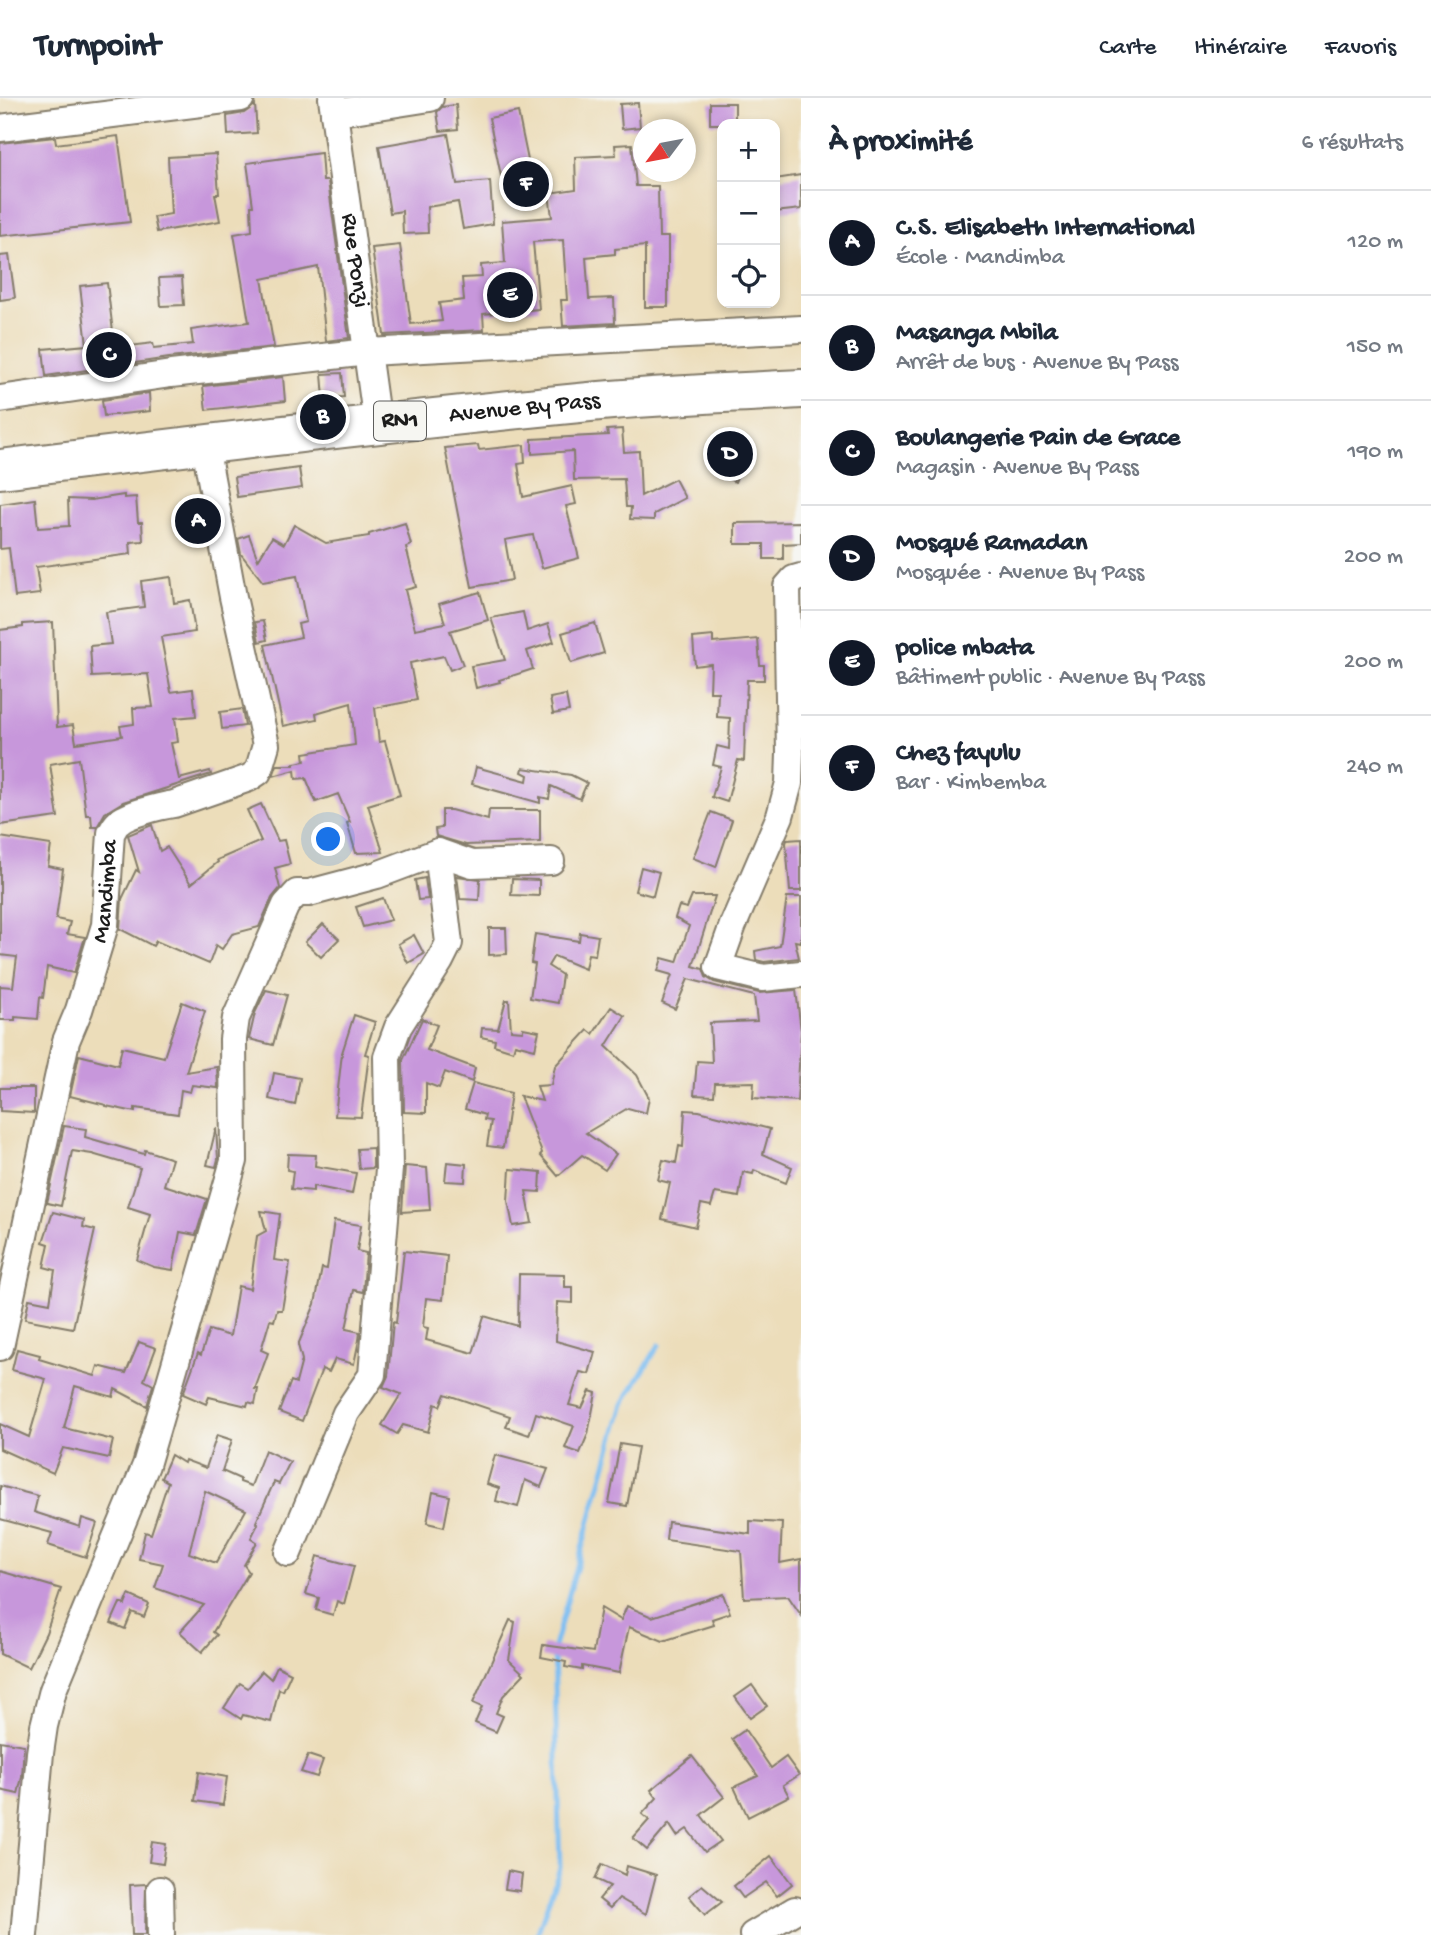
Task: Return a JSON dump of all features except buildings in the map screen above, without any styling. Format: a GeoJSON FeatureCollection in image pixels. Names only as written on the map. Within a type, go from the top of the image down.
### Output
{"type":"FeatureCollection","features":[{"type":"Feature","properties":{"kind":"highway","name":"Avenue By Pass"},"geometry":{"type":"LineString","coordinates":[[0,470],[377,424],[603,401],[801,389]]}},
{"type":"Feature","properties":{"kind":"street"},"geometry":{"type":"LineString","coordinates":[[0,128],[241,98]]}},
{"type":"Feature","properties":{"kind":"street"},"geometry":{"type":"LineString","coordinates":[[333,105],[430,98]]}},
{"type":"Feature","properties":{"kind":"street","name":"Rue Ponzi"},"geometry":{"type":"LineString","coordinates":[[333,105],[377,424]]}},
{"type":"Feature","properties":{"kind":"street"},"geometry":{"type":"LineString","coordinates":[[0,398],[171,374],[368,352],[801,329]]}},
{"type":"Feature","properties":{"kind":"street","name":"Mandimba"},"geometry":{"type":"LineString","coordinates":[[0,1347],[66,1041],[79,1010],[105,925],[111,833],[118,822],[135,815],[249,778],[258,772],[266,746],[233,597],[205,446]]}},
{"type":"Feature","properties":{"kind":"street"},"geometry":{"type":"LineString","coordinates":[[801,578],[794,579],[787,587],[796,753],[780,816],[718,967],[763,978],[801,974]]}},
{"type":"Feature","properties":{"kind":"street"},"geometry":{"type":"LineString","coordinates":[[24,1935],[40,1753],[53,1690],[146,1465],[234,1161],[233,1039],[236,1017],[286,905],[297,893],[309,893],[377,875],[438,852],[472,863],[551,861]]}},
{"type":"Feature","properties":{"kind":"street"},"geometry":{"type":"LineString","coordinates":[[288,1553],[346,1413],[372,1375],[389,1169],[387,1058],[398,1027],[449,943],[438,852]]}},
{"type":"Feature","properties":{"kind":"street"},"geometry":{"type":"LineString","coordinates":[[160,1890],[161,1935]]}},
{"type":"Feature","properties":{"kind":"street"},"geometry":{"type":"LineString","coordinates":[[753,1935],[799,1911]]}},
{"type":"Feature","properties":{"kind":"waterway"},"geometry":{"type":"LineString","coordinates":[[537,1935],[560,1868],[554,1647],[623,1404],[659,1345]]}},
{"type":"Feature","properties":{"kind":"place","name":"Chez fayulu"},"geometry":{"type":"Point","coordinates":[526,184]}},
{"type":"Feature","properties":{"kind":"place","name":"police mbata"},"geometry":{"type":"Point","coordinates":[510,295]}},
{"type":"Feature","properties":{"kind":"place","name":"Boulangerie Pain de Grace"},"geometry":{"type":"Point","coordinates":[109,355]}},
{"type":"Feature","properties":{"kind":"place","name":"Masanga Mbila"},"geometry":{"type":"Point","coordinates":[323,417]}},
{"type":"Feature","properties":{"kind":"place","name":"Mosqué Ramadan"},"geometry":{"type":"Point","coordinates":[730,454]}},
{"type":"Feature","properties":{"kind":"place","name":"C.S. Elisabeth International"},"geometry":{"type":"Point","coordinates":[198,521]}}]}
